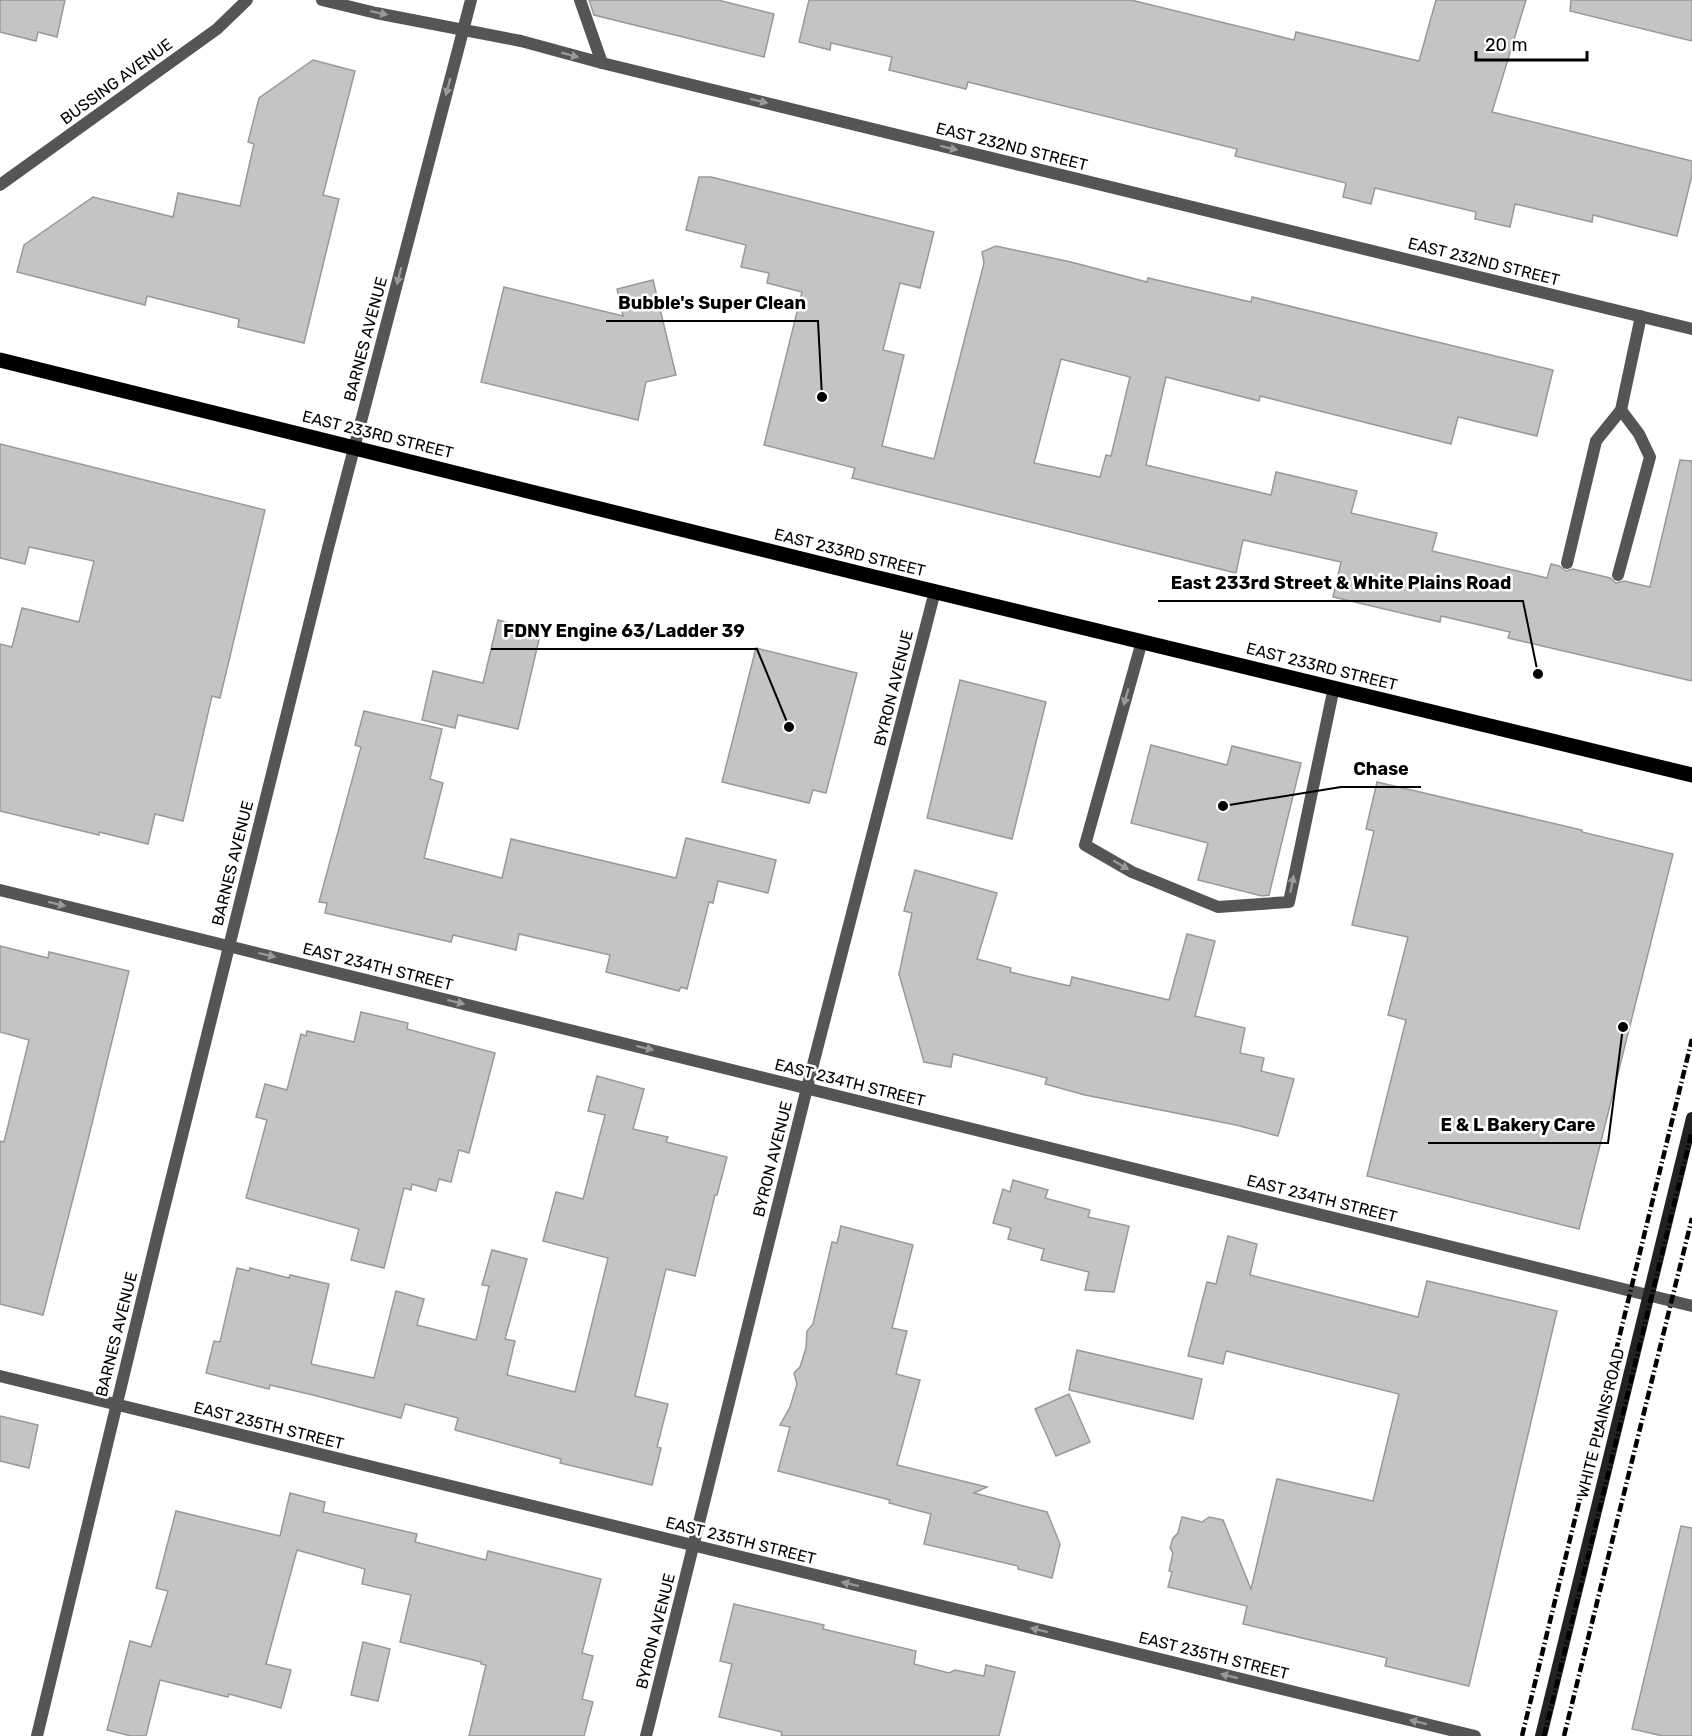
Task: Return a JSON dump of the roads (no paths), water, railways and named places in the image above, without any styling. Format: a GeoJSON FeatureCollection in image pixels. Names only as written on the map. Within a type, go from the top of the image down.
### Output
{"type":"FeatureCollection","features":[{"type":"Feature","properties":{"kind":"main road","name":"EAST 233RD STREET"},"geometry":{"type":"LineString","coordinates":[[0,360],[1692,775]]}},
{"type":"Feature","properties":{"kind":"main road","name":"WHITE PLAINS ROAD"},"geometry":{"type":"LineString","coordinates":[[1541,1736],[1692,1118]]}},
{"type":"Feature","properties":{"kind":"street","name":"BUSSING AVENUE"},"geometry":{"type":"LineString","coordinates":[[0,185],[217,29],[247,0]]}},
{"type":"Feature","properties":{"kind":"street","name":"EAST 232ND STREET"},"geometry":{"type":"LineString","coordinates":[[322,0],[521,41],[602,63],[1692,329]]}},
{"type":"Feature","properties":{"kind":"street","name":"BARNES AVENUE"},"geometry":{"type":"LineString","coordinates":[[37,1736],[115,1404],[228,946],[354,447],[471,0]]}},
{"type":"Feature","properties":{"kind":"street"},"geometry":{"type":"LineString","coordinates":[[580,0],[602,63]]}},
{"type":"Feature","properties":{"kind":"street"},"geometry":{"type":"LineString","coordinates":[[1567,563],[1596,441],[1621,410],[1641,316]]}},
{"type":"Feature","properties":{"kind":"street"},"geometry":{"type":"LineString","coordinates":[[1618,575],[1650,457],[1639,434],[1621,410]]}},
{"type":"Feature","properties":{"kind":"street","name":"BYRON AVENUE"},"geometry":{"type":"LineString","coordinates":[[646,1736],[807,1088],[935,591]]}},
{"type":"Feature","properties":{"kind":"street"},"geometry":{"type":"LineString","coordinates":[[1142,641],[1085,844],[1132,872],[1218,907],[1289,902],[1334,687]]}},
{"type":"Feature","properties":{"kind":"street","name":"EAST 234TH STREET"},"geometry":{"type":"LineString","coordinates":[[0,890],[1692,1306]]}},
{"type":"Feature","properties":{"kind":"street","name":"EAST 235TH STREET"},"geometry":{"type":"LineString","coordinates":[[0,1376],[1475,1736]]}},
{"type":"Feature","properties":{"kind":"railway"},"geometry":{"type":"LineString","coordinates":[[1522,1736],[1692,1039]]}},
{"type":"Feature","properties":{"kind":"railway"},"geometry":{"type":"LineString","coordinates":[[1544,1736],[1692,1131]]}},
{"type":"Feature","properties":{"kind":"railway"},"geometry":{"type":"LineString","coordinates":[[1564,1736],[1692,1218]]}},
{"type":"Feature","properties":{"kind":"place","name":"Bubble's Super Clean"},"geometry":{"type":"Point","coordinates":[822,397]}},
{"type":"Feature","properties":{"kind":"place","name":"East 233rd Street & White Plains Road"},"geometry":{"type":"Point","coordinates":[1538,674]}},
{"type":"Feature","properties":{"kind":"place","name":"FDNY Engine 63/Ladder 39"},"geometry":{"type":"Point","coordinates":[789,727]}},
{"type":"Feature","properties":{"kind":"place","name":"Chase"},"geometry":{"type":"Point","coordinates":[1223,806]}},
{"type":"Feature","properties":{"kind":"place","name":"E & L Bakery Care"},"geometry":{"type":"Point","coordinates":[1623,1027]}}]}
